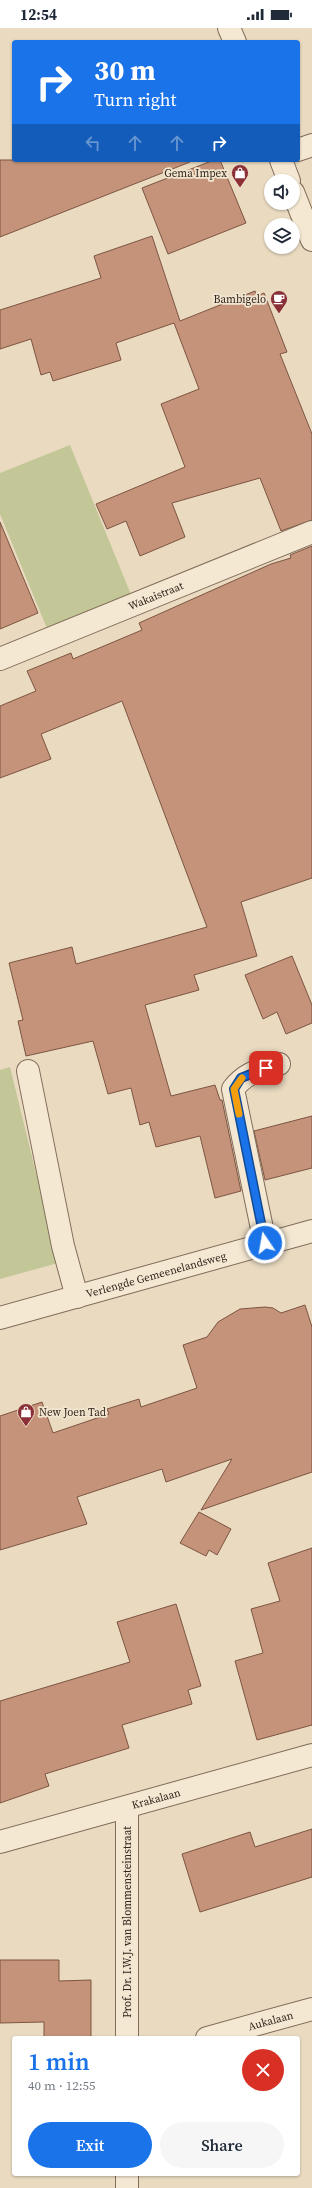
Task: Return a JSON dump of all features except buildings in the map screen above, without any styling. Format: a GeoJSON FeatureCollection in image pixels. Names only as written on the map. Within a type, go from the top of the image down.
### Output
{"type":"FeatureCollection","features":[{"type":"Feature","properties":{"kind":"street"},"geometry":{"type":"LineString","coordinates":[[229,28],[234,40]]}},
{"type":"Feature","properties":{"kind":"street"},"geometry":{"type":"LineString","coordinates":[[300,149],[312,145]]}},
{"type":"Feature","properties":{"kind":"street"},"geometry":{"type":"LineString","coordinates":[[282,162],[286,174]]}},
{"type":"Feature","properties":{"kind":"street"},"geometry":{"type":"LineString","coordinates":[[300,210],[312,240]]}},
{"type":"Feature","properties":{"kind":"street","name":"Wakaistraat"},"geometry":{"type":"LineString","coordinates":[[0,659],[312,532]]}},
{"type":"Feature","properties":{"kind":"street"},"geometry":{"type":"LineString","coordinates":[[265,1243],[234,1089],[241,1078],[253,1072],[280,1064]]}},
{"type":"Feature","properties":{"kind":"street"},"geometry":{"type":"LineString","coordinates":[[28,1071],[76,1297]]}},
{"type":"Feature","properties":{"kind":"street","name":"Verlengde Gemeenelandsweg"},"geometry":{"type":"LineString","coordinates":[[0,1318],[312,1231]]}},
{"type":"Feature","properties":{"kind":"street","name":"Krakalaan"},"geometry":{"type":"LineString","coordinates":[[0,1842],[312,1755]]}},
{"type":"Feature","properties":{"kind":"street","name":"Prof. Dr. I.W.J. van Blommensteinstraat"},"geometry":{"type":"LineString","coordinates":[[127,1807],[127,2036]]}},
{"type":"Feature","properties":{"kind":"street","name":"Aukalaan"},"geometry":{"type":"LineString","coordinates":[[214,2036],[312,2009]]}},
{"type":"Feature","properties":{"kind":"street"},"geometry":{"type":"LineString","coordinates":[[127,2176],[127,2188]]}},
{"type":"Feature","properties":{"kind":"green space"},"geometry":{"type":"Polygon","coordinates":[[[70,445],[132,597],[48,631],[0,514],[0,473],[70,445]]]}},
{"type":"Feature","properties":{"kind":"green space"},"geometry":{"type":"Polygon","coordinates":[[[10,1067],[58,1263],[0,1279],[0,1070],[10,1067]]]}},
{"type":"Feature","properties":{"kind":"slow traffic"},"geometry":{"type":"LineString","coordinates":[[239,1114],[234,1089],[242,1078]]}},
{"type":"Feature","properties":{"kind":"place","name":"Gema Impex"},"geometry":{"type":"Point","coordinates":[240,188]}},
{"type":"Feature","properties":{"kind":"place","name":"Bambigelo"},"geometry":{"type":"Point","coordinates":[279,314]}},
{"type":"Feature","properties":{"kind":"place","name":"New Joen Tad"},"geometry":{"type":"Point","coordinates":[26,1427]}},
{"type":"Feature","properties":{"kind":"route"},"geometry":{"type":"LineString","coordinates":[[265,1243],[234,1089],[241,1078],[266,1068]]}}]}
